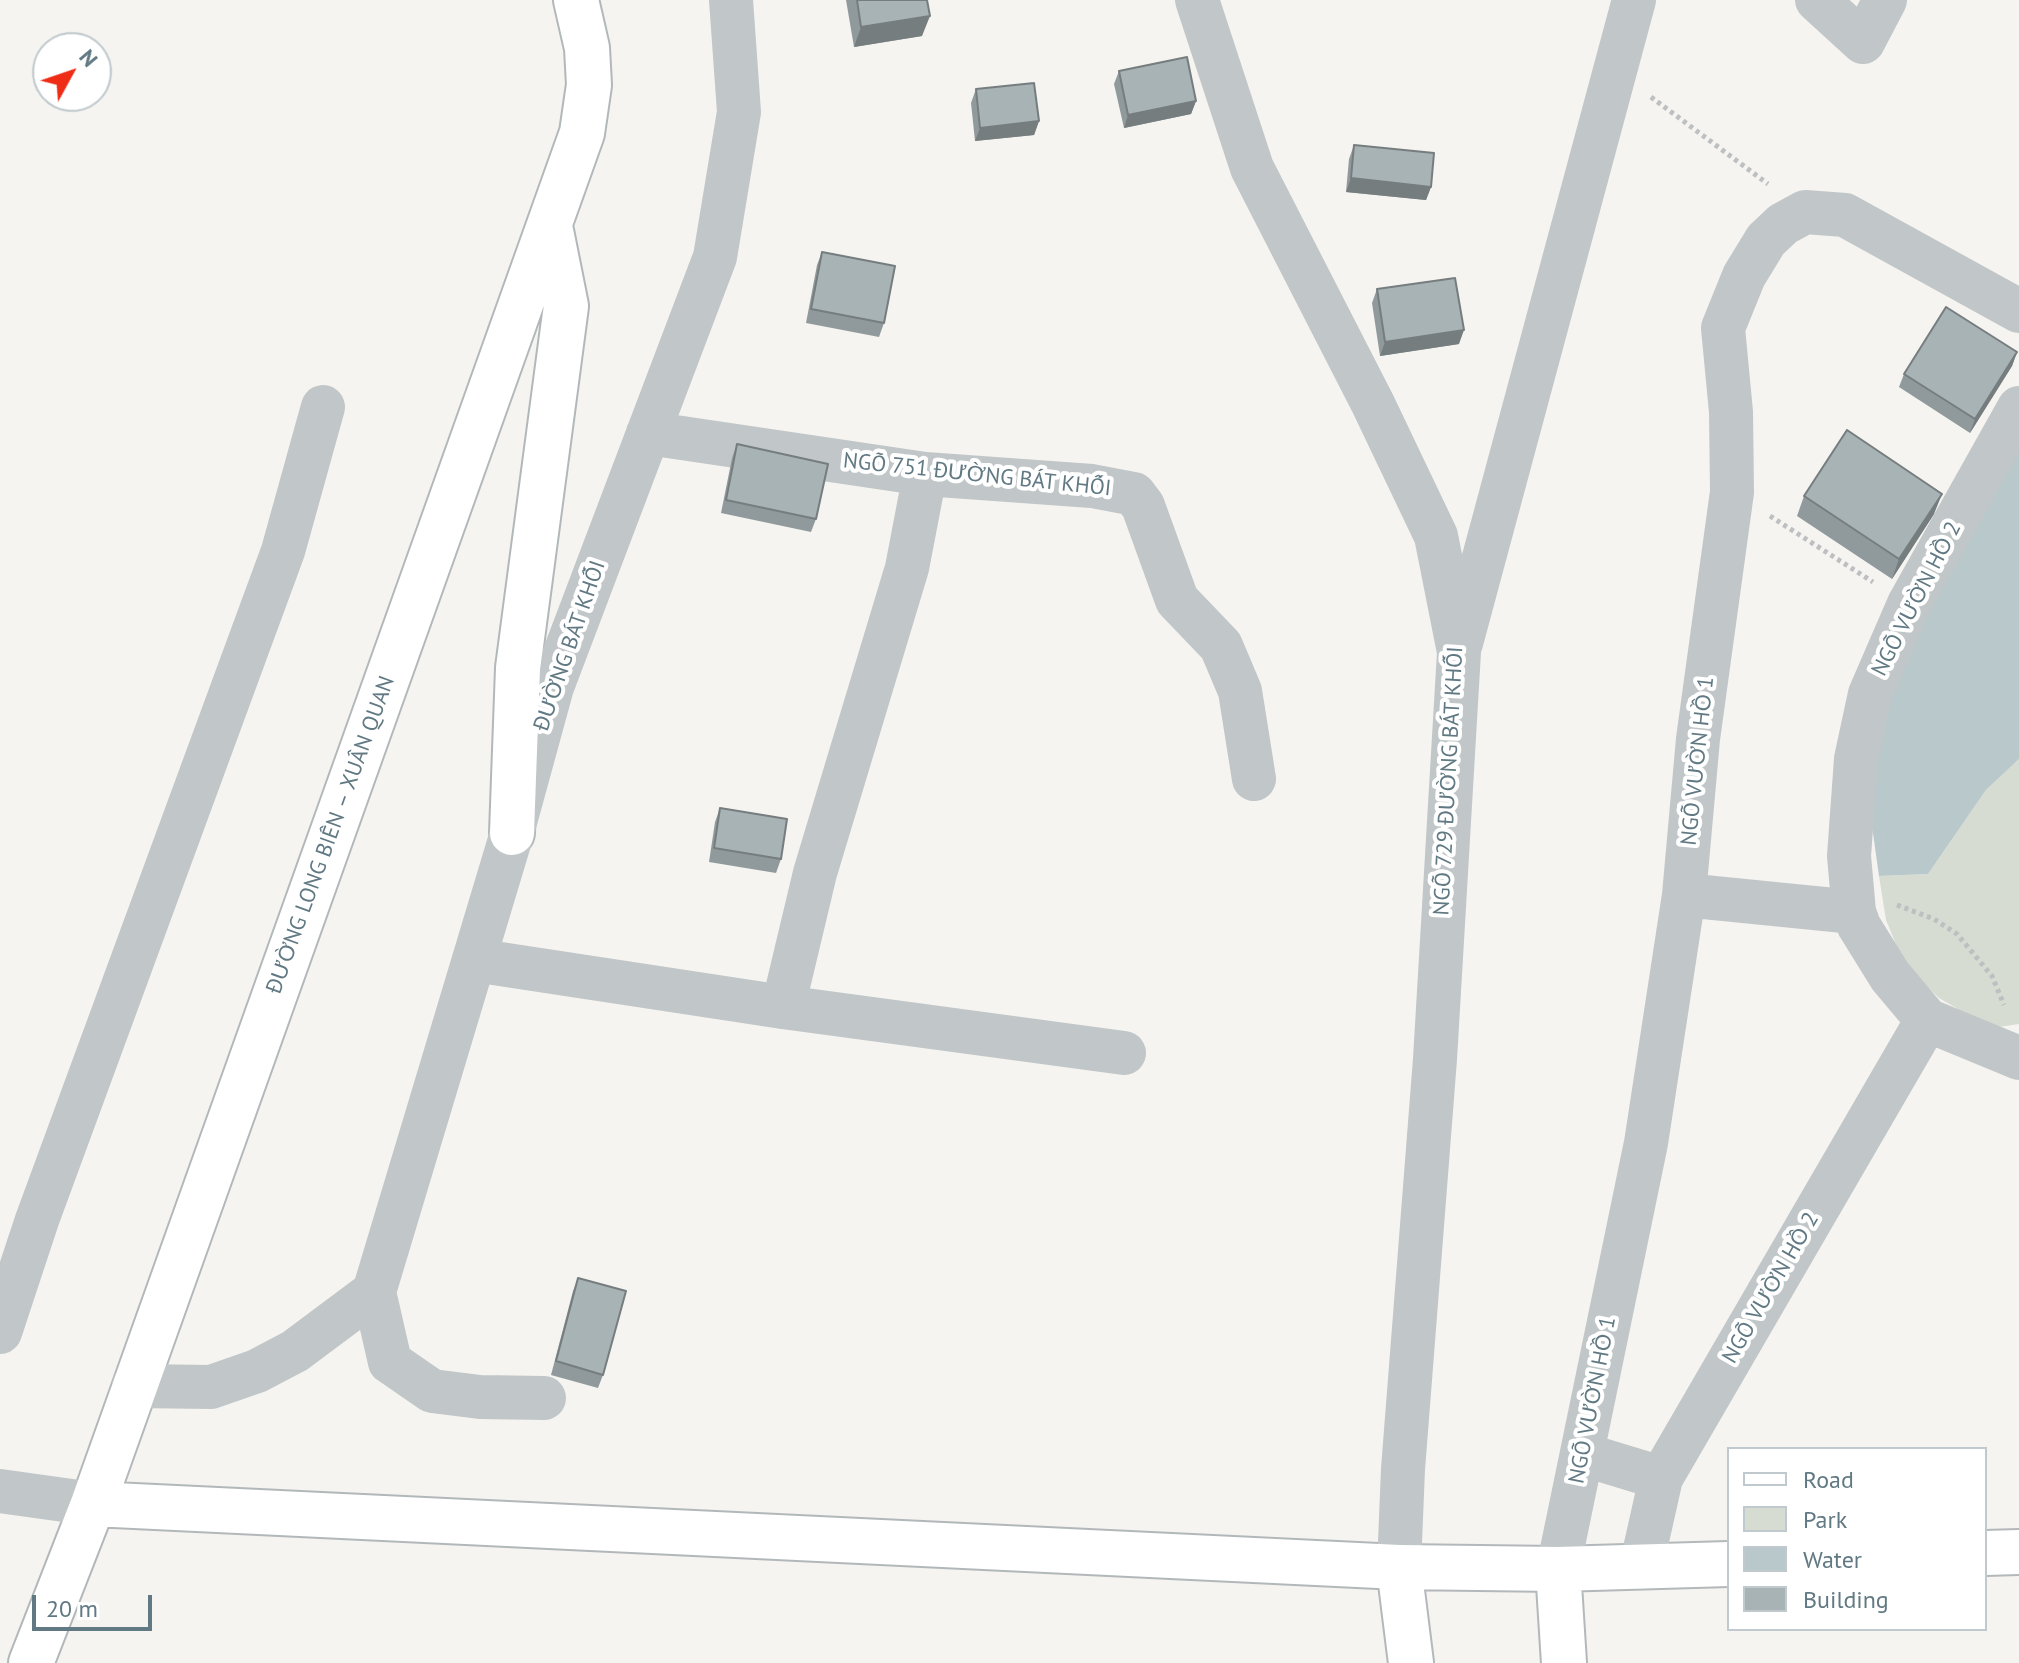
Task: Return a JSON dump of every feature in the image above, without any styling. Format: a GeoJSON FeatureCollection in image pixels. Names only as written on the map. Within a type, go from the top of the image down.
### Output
{"type":"FeatureCollection","features":[{"type":"Feature","properties":{"kind":"main road","name":"ĐƯỜNG LONG BIÊN – XUÂN QUAN"},"geometry":{"type":"LineString","coordinates":[[31,1663],[93,1504],[582,133],[589,85],[587,48],[576,0]]}},
{"type":"Feature","properties":{"kind":"main road"},"geometry":{"type":"LineString","coordinates":[[512,833],[518,668],[566,306],[550,226]]}},
{"type":"Feature","properties":{"kind":"main road"},"geometry":{"type":"LineString","coordinates":[[93,1504],[1399,1567],[1558,1569],[1727,1564]]}},
{"type":"Feature","properties":{"kind":"main road"},"geometry":{"type":"LineString","coordinates":[[1987,1553],[2019,1552]]}},
{"type":"Feature","properties":{"kind":"main road"},"geometry":{"type":"LineString","coordinates":[[1399,1567],[1411,1663]]}},
{"type":"Feature","properties":{"kind":"main road"},"geometry":{"type":"LineString","coordinates":[[1558,1569],[1564,1663]]}},
{"type":"Feature","properties":{"kind":"street","name":"ĐƯỜNG BÁT KHỐI"},"geometry":{"type":"LineString","coordinates":[[374,1292],[512,833],[552,687],[715,257],[739,112],[731,0]]}},
{"type":"Feature","properties":{"kind":"street","name":"NGÕ 729 ĐƯỜNG BÁT KHỐI"},"geometry":{"type":"LineString","coordinates":[[1197,0],[1252,168],[1373,404],[1436,536],[1459,652],[1435,1059],[1403,1469],[1399,1567]]}},
{"type":"Feature","properties":{"kind":"street"},"geometry":{"type":"LineString","coordinates":[[1459,652],[1634,0]]}},
{"type":"Feature","properties":{"kind":"street"},"geometry":{"type":"LineString","coordinates":[[1817,0],[1863,42],[1885,0]]}},
{"type":"Feature","properties":{"kind":"street"},"geometry":{"type":"LineString","coordinates":[[1805,212],[1845,215],[2019,311]]}},
{"type":"Feature","properties":{"kind":"street","name":"NGÕ VƯỜN HỒ 1"},"geometry":{"type":"LineString","coordinates":[[1558,1569],[1646,1143],[1684,895],[1698,739],[1732,492],[1731,412],[1723,328],[1744,276],[1766,240],[1783,224],[1805,212]]}},
{"type":"Feature","properties":{"kind":"street"},"geometry":{"type":"LineString","coordinates":[[0,1332],[37,1220],[277,566],[323,407]]}},
{"type":"Feature","properties":{"kind":"street","name":"NGÕ VƯỜN HỒ 2"},"geometry":{"type":"LineString","coordinates":[[2015,1057],[1927,1020],[1890,976],[1854,912],[1849,856],[1856,759],[1870,694],[1909,604],[2019,408]]}},
{"type":"Feature","properties":{"kind":"street","name":"NGÕ 751 ĐƯỜNG BÁT KHỐI"},"geometry":{"type":"LineString","coordinates":[[648,433],[925,474],[1092,486],[1134,494],[1143,506],[1177,600],[1221,646],[1231,668],[1240,691],[1254,779]]}},
{"type":"Feature","properties":{"kind":"street"},"geometry":{"type":"LineString","coordinates":[[783,1007],[815,873],[907,568],[925,474]]}},
{"type":"Feature","properties":{"kind":"street"},"geometry":{"type":"LineString","coordinates":[[1684,895],[1854,912]]}},
{"type":"Feature","properties":{"kind":"street"},"geometry":{"type":"LineString","coordinates":[[474,960],[783,1007],[1124,1053]]}},
{"type":"Feature","properties":{"kind":"street","name":"NGÕ VƯỜN HỒ 2"},"geometry":{"type":"LineString","coordinates":[[1641,1567],[1661,1478],[1927,1020]]}},
{"type":"Feature","properties":{"kind":"street"},"geometry":{"type":"LineString","coordinates":[[134,1386],[211,1387],[257,1371],[295,1351],[374,1292],[390,1362],[432,1391],[480,1397],[544,1398]]}},
{"type":"Feature","properties":{"kind":"street"},"geometry":{"type":"LineString","coordinates":[[1582,1454],[1661,1478]]}},
{"type":"Feature","properties":{"kind":"street"},"geometry":{"type":"LineString","coordinates":[[0,1491],[93,1504]]}},
{"type":"Feature","properties":{"kind":"path"},"geometry":{"type":"LineString","coordinates":[[1615,71],[1805,212]]}},
{"type":"Feature","properties":{"kind":"path"},"geometry":{"type":"LineString","coordinates":[[1732,492],[1909,604]]}},
{"type":"Feature","properties":{"kind":"path"},"geometry":{"type":"LineString","coordinates":[[1854,912],[1882,901],[1909,908],[1957,934],[1977,953],[2004,1001],[2015,1057]]}},
{"type":"Feature","properties":{"kind":"green space"},"geometry":{"type":"Polygon","coordinates":[[[2019,759],[2019,1024],[1999,1027],[1968,1015],[1939,998],[1915,975],[1897,947],[1886,920],[1879,876],[1928,874],[1986,790],[2019,759]]]}},
{"type":"Feature","properties":{"kind":"water"},"geometry":{"type":"Polygon","coordinates":[[[2019,440],[2019,759],[1986,790],[1928,874],[1879,876],[1872,826],[1875,720],[1953,554],[2019,440]]]}},
{"type":"Feature","properties":{"kind":"building"},"geometry":{"type":"Polygon","coordinates":[[[857,0],[927,0],[930,16],[861,27],[857,0]]]}},
{"type":"Feature","properties":{"kind":"building"},"geometry":{"type":"Polygon","coordinates":[[[1187,57],[1196,101],[1128,115],[1119,71],[1187,57]]]}},
{"type":"Feature","properties":{"kind":"building"},"geometry":{"type":"Polygon","coordinates":[[[1034,83],[1039,121],[980,128],[976,89],[1034,83]]]}},
{"type":"Feature","properties":{"kind":"building"},"geometry":{"type":"Polygon","coordinates":[[[1354,145],[1434,153],[1431,187],[1351,178],[1354,145]]]}},
{"type":"Feature","properties":{"kind":"building"},"geometry":{"type":"Polygon","coordinates":[[[822,252],[895,266],[884,323],[811,309],[822,252]]]}},
{"type":"Feature","properties":{"kind":"building"},"geometry":{"type":"Polygon","coordinates":[[[1455,278],[1464,330],[1385,342],[1377,289],[1455,278]]]}},
{"type":"Feature","properties":{"kind":"building"},"geometry":{"type":"Polygon","coordinates":[[[1946,307],[2017,352],[1975,419],[1904,374],[1946,307]]]}},
{"type":"Feature","properties":{"kind":"building"},"geometry":{"type":"Polygon","coordinates":[[[1847,430],[1942,494],[1899,559],[1804,496],[1847,430]]]}},
{"type":"Feature","properties":{"kind":"building"},"geometry":{"type":"Polygon","coordinates":[[[737,444],[828,464],[816,519],[726,500],[737,444]]]}},
{"type":"Feature","properties":{"kind":"building"},"geometry":{"type":"Polygon","coordinates":[[[720,808],[787,819],[781,859],[714,848],[720,808]]]}},
{"type":"Feature","properties":{"kind":"building"},"geometry":{"type":"Polygon","coordinates":[[[578,1278],[626,1291],[603,1375],[556,1361],[578,1278]]]}}]}
